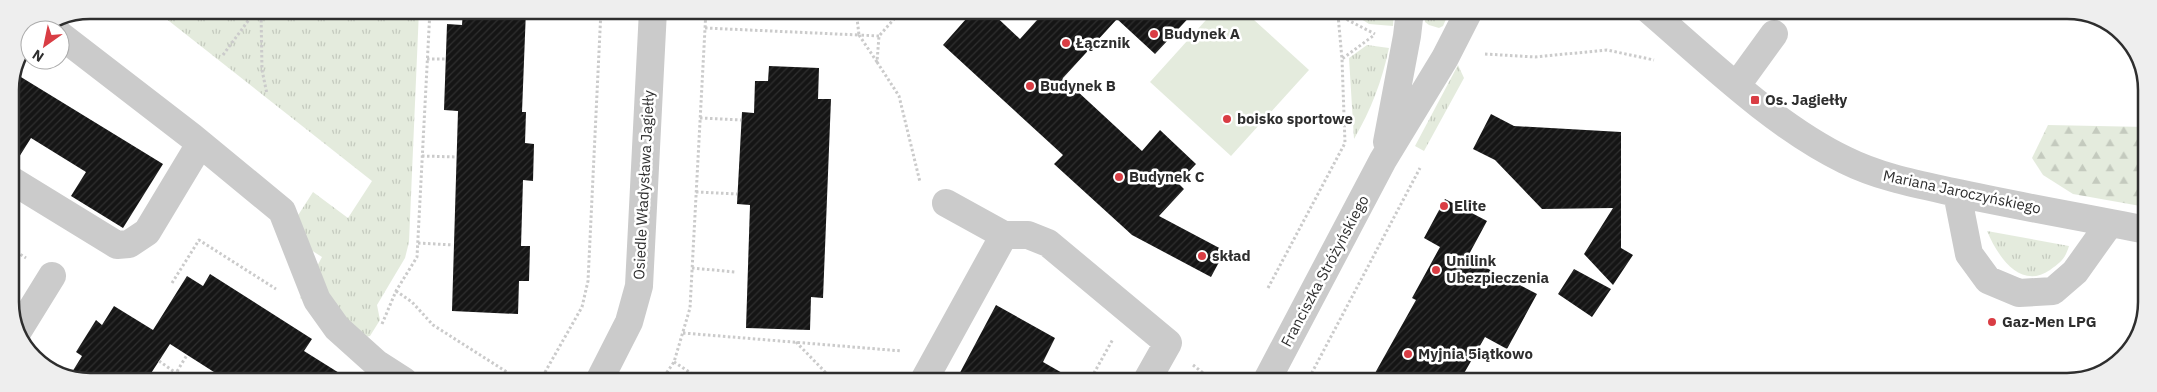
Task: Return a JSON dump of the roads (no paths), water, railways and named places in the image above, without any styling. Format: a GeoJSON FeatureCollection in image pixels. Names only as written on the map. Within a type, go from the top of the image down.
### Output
{"type":"FeatureCollection","features":[{"type":"Feature","properties":{"kind":"street","name":"Osiedle Władysława Jagiełły"},"geometry":{"type":"LineString","coordinates":[[603,373],[629,322],[639,286],[653,19]]}},
{"type":"Feature","properties":{"kind":"street","name":"Franciszka Stróżyńskiego"},"geometry":{"type":"LineString","coordinates":[[1383,160],[1409,19]]}},
{"type":"Feature","properties":{"kind":"street","name":"Franciszka Stróżyńskiego"},"geometry":{"type":"LineString","coordinates":[[1271,373],[1383,160],[1445,58],[1464,19]]}},
{"type":"Feature","properties":{"kind":"street","name":"Mariana Jaroczyńskiego"},"geometry":{"type":"LineString","coordinates":[[1659,19],[1737,85],[1815,144],[1845,160],[1886,177],[2138,228]]}},
{"type":"Feature","properties":{"kind":"street"},"geometry":{"type":"LineString","coordinates":[[1737,85],[1774,34]]}},
{"type":"Feature","properties":{"kind":"street"},"geometry":{"type":"LineString","coordinates":[[70,43],[200,144],[282,211],[317,300],[332,321],[376,363],[392,373]]}},
{"type":"Feature","properties":{"kind":"street"},"geometry":{"type":"LineString","coordinates":[[19,185],[117,245],[129,244],[147,232],[200,144]]}},
{"type":"Feature","properties":{"kind":"street"},"geometry":{"type":"LineString","coordinates":[[1957,193],[1969,254],[1988,280],[2019,293],[2052,291],[2075,272],[2110,223]]}},
{"type":"Feature","properties":{"kind":"street"},"geometry":{"type":"LineString","coordinates":[[946,203],[1004,236],[1028,235],[1048,243],[1168,343],[1151,373]]}},
{"type":"Feature","properties":{"kind":"street"},"geometry":{"type":"LineString","coordinates":[[928,373],[1004,236]]}},
{"type":"Feature","properties":{"kind":"street"},"geometry":{"type":"LineString","coordinates":[[23,324],[52,276]]}},
{"type":"Feature","properties":{"kind":"place","name":"Budynek A"},"geometry":{"type":"Point","coordinates":[1154,34]}},
{"type":"Feature","properties":{"kind":"place","name":"Łącznik"},"geometry":{"type":"Point","coordinates":[1066,43]}},
{"type":"Feature","properties":{"kind":"place","name":"Budynek B"},"geometry":{"type":"Point","coordinates":[1030,86]}},
{"type":"Feature","properties":{"kind":"place","name":"Os. Jagiełły"},"geometry":{"type":"Point","coordinates":[1755,100]}},
{"type":"Feature","properties":{"kind":"place","name":"boisko sportowe"},"geometry":{"type":"Point","coordinates":[1227,119]}},
{"type":"Feature","properties":{"kind":"place","name":"Budynek C"},"geometry":{"type":"Point","coordinates":[1119,177]}},
{"type":"Feature","properties":{"kind":"place","name":"Elite"},"geometry":{"type":"Point","coordinates":[1444,206]}},
{"type":"Feature","properties":{"kind":"place","name":"skład"},"geometry":{"type":"Point","coordinates":[1202,256]}},
{"type":"Feature","properties":{"kind":"place","name":"Unilink Ubezpieczenia"},"geometry":{"type":"Point","coordinates":[1436,270]}},
{"type":"Feature","properties":{"kind":"place","name":"Gaz-Men LPG"},"geometry":{"type":"Point","coordinates":[1992,322]}},
{"type":"Feature","properties":{"kind":"place","name":"Myjnia 5iątkowo"},"geometry":{"type":"Point","coordinates":[1408,354]}}]}
